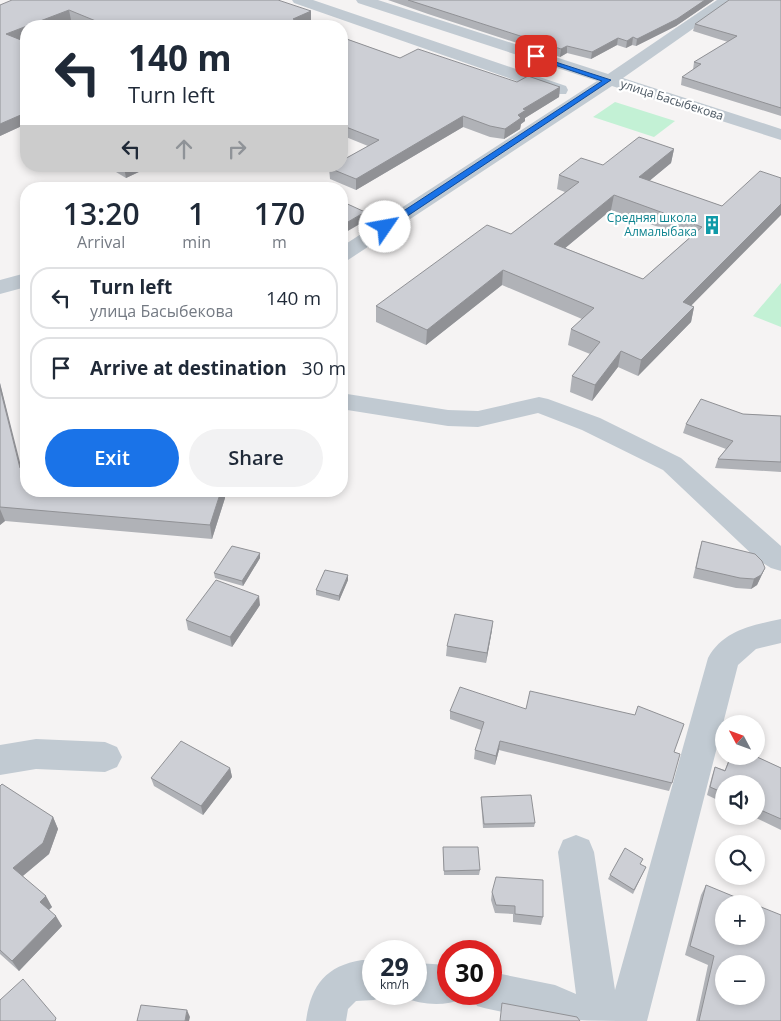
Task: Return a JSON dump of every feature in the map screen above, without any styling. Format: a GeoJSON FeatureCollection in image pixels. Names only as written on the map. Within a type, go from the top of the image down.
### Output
{"type":"FeatureCollection","features":[{"type":"Feature","properties":{"kind":"street"},"geometry":{"type":"LineString","coordinates":[[299,0],[583,98]]}},
{"type":"Feature","properties":{"kind":"street","name":"улица Басыбекова"},"geometry":{"type":"LineString","coordinates":[[363,0],[781,135]]}},
{"type":"Feature","properties":{"kind":"street"},"geometry":{"type":"LineString","coordinates":[[348,251],[583,98],[719,1]]}},
{"type":"Feature","properties":{"kind":"street"},"geometry":{"type":"LineString","coordinates":[[0,286],[20,281]]}},
{"type":"Feature","properties":{"kind":"street"},"geometry":{"type":"LineString","coordinates":[[348,402],[448,418],[478,419],[539,405],[556,411],[591,424],[672,464],[768,552],[781,560]]}},
{"type":"Feature","properties":{"kind":"street"},"geometry":{"type":"LineString","coordinates":[[627,1021],[724,658],[747,639],[781,631]]}},
{"type":"Feature","properties":{"kind":"street"},"geometry":{"type":"LineString","coordinates":[[0,760],[36,754],[105,757]]}},
{"type":"Feature","properties":{"kind":"street"},"geometry":{"type":"LineString","coordinates":[[576,852],[600,1021]]}},
{"type":"Feature","properties":{"kind":"street"},"geometry":{"type":"LineString","coordinates":[[326,1021],[332,997],[346,984],[362,979]]}},
{"type":"Feature","properties":{"kind":"street"},"geometry":{"type":"LineString","coordinates":[[502,994],[555,1006],[588,1021]]}},
{"type":"Feature","properties":{"kind":"green space"},"geometry":{"type":"Polygon","coordinates":[[[615,102],[675,121],[654,137],[593,117],[615,102]]]}},
{"type":"Feature","properties":{"kind":"green space"},"geometry":{"type":"Polygon","coordinates":[[[781,283],[781,327],[753,316],[781,283]]]}},
{"type":"Feature","properties":{"kind":"building"},"geometry":{"type":"Polygon","coordinates":[[[12,0],[278,0],[311,11],[293,19],[296,20],[93,20],[69,10],[43,20],[20,20],[20,29],[6,34],[20,40],[20,115],[0,124],[0,5],[12,0]]]}},
{"type":"Feature","properties":{"kind":"building"},"geometry":{"type":"Polygon","coordinates":[[[408,0],[705,0],[677,19],[637,39],[633,37],[627,41],[618,38],[592,52],[567,46],[561,49],[408,0]]]}},
{"type":"Feature","properties":{"kind":"building"},"geometry":{"type":"Polygon","coordinates":[[[729,0],[781,0],[781,108],[682,77],[701,64],[694,62],[737,36],[695,24],[729,0]]]}},
{"type":"Feature","properties":{"kind":"building"},"geometry":{"type":"Polygon","coordinates":[[[348,39],[400,58],[418,49],[517,82],[528,76],[560,87],[523,109],[526,110],[518,115],[521,118],[505,129],[490,126],[463,116],[356,179],[339,172],[348,172],[348,157],[379,140],[348,128],[348,39]]]}},
{"type":"Feature","properties":{"kind":"building"},"geometry":{"type":"Polygon","coordinates":[[[639,137],[674,149],[639,177],[722,206],[760,171],[781,178],[781,204],[683,302],[694,307],[641,360],[621,351],[595,385],[572,376],[600,342],[571,329],[594,308],[503,270],[427,330],[376,306],[487,225],[511,234],[579,182],[559,175],[581,158],[603,165],[639,137]],[[614,195],[554,244],[643,279],[702,227],[614,195]]]}},
{"type":"Feature","properties":{"kind":"building"},"geometry":{"type":"Polygon","coordinates":[[[348,204],[365,212],[348,222],[348,204]]]}},
{"type":"Feature","properties":{"kind":"building"},"geometry":{"type":"Polygon","coordinates":[[[0,388],[20,468],[20,497],[219,497],[210,525],[0,507],[0,388]]]}},
{"type":"Feature","properties":{"kind":"building"},"geometry":{"type":"Polygon","coordinates":[[[701,399],[743,414],[781,416],[781,462],[718,459],[733,441],[686,424],[701,399]]]}},
{"type":"Feature","properties":{"kind":"building"},"geometry":{"type":"Polygon","coordinates":[[[702,541],[755,554],[762,561],[765,568],[761,575],[754,579],[740,578],[696,568],[702,541]]]}},
{"type":"Feature","properties":{"kind":"building"},"geometry":{"type":"Polygon","coordinates":[[[232,546],[260,553],[242,581],[214,573],[232,546]]]}},
{"type":"Feature","properties":{"kind":"building"},"geometry":{"type":"Polygon","coordinates":[[[325,570],[348,575],[339,596],[316,590],[325,570]]]}},
{"type":"Feature","properties":{"kind":"building"},"geometry":{"type":"Polygon","coordinates":[[[216,580],[259,596],[230,637],[186,620],[216,580]]]}},
{"type":"Feature","properties":{"kind":"building"},"geometry":{"type":"Polygon","coordinates":[[[455,614],[493,621],[487,653],[447,646],[455,614]]]}},
{"type":"Feature","properties":{"kind":"building"},"geometry":{"type":"Polygon","coordinates":[[[460,687],[526,709],[530,691],[635,715],[638,706],[684,724],[674,752],[680,754],[672,783],[500,741],[496,756],[475,750],[484,722],[450,711],[460,687]]]}},
{"type":"Feature","properties":{"kind":"building"},"geometry":{"type":"Polygon","coordinates":[[[181,741],[230,768],[201,806],[151,778],[181,741]]]}},
{"type":"Feature","properties":{"kind":"building"},"geometry":{"type":"Polygon","coordinates":[[[765,761],[781,768],[781,819],[765,812],[765,775],[715,775],[715,789],[710,787],[715,767],[725,771],[727,765],[765,765],[765,761]]]}},
{"type":"Feature","properties":{"kind":"building"},"geometry":{"type":"Polygon","coordinates":[[[2,784],[53,817],[43,843],[13,868],[46,896],[40,902],[56,916],[12,961],[0,950],[0,786],[2,784]]]}},
{"type":"Feature","properties":{"kind":"building"},"geometry":{"type":"Polygon","coordinates":[[[531,795],[535,823],[484,824],[481,797],[531,795]]]}},
{"type":"Feature","properties":{"kind":"building"},"geometry":{"type":"Polygon","coordinates":[[[443,847],[478,847],[480,870],[444,871],[443,847]]]}},
{"type":"Feature","properties":{"kind":"building"},"geometry":{"type":"Polygon","coordinates":[[[625,848],[643,859],[640,864],[646,867],[634,890],[610,875],[625,848]]]}},
{"type":"Feature","properties":{"kind":"building"},"geometry":{"type":"Polygon","coordinates":[[[496,877],[543,880],[543,917],[515,914],[515,906],[496,905],[492,892],[496,877]]]}},
{"type":"Feature","properties":{"kind":"building"},"geometry":{"type":"Polygon","coordinates":[[[706,885],[730,895],[715,895],[715,945],[765,945],[765,909],[781,915],[781,1021],[699,1021],[714,956],[690,946],[706,885]]]}},
{"type":"Feature","properties":{"kind":"building"},"geometry":{"type":"Polygon","coordinates":[[[23,979],[56,1018],[55,1021],[0,1021],[0,1000],[23,979]]]}},
{"type":"Feature","properties":{"kind":"building"},"geometry":{"type":"Polygon","coordinates":[[[502,1003],[577,1017],[580,1021],[500,1021],[502,1003]]]}},
{"type":"Feature","properties":{"kind":"building"},"geometry":{"type":"Polygon","coordinates":[[[141,1005],[187,1010],[185,1021],[137,1021],[141,1005]]]}},
{"type":"Feature","properties":{"kind":"place","name":"Средняя школа Алмалыбака"},"geometry":{"type":"Point","coordinates":[712,225]}},
{"type":"Feature","properties":{"kind":"route"},"geometry":{"type":"LineString","coordinates":[[385,227],[608,80],[536,56]]}}]}
